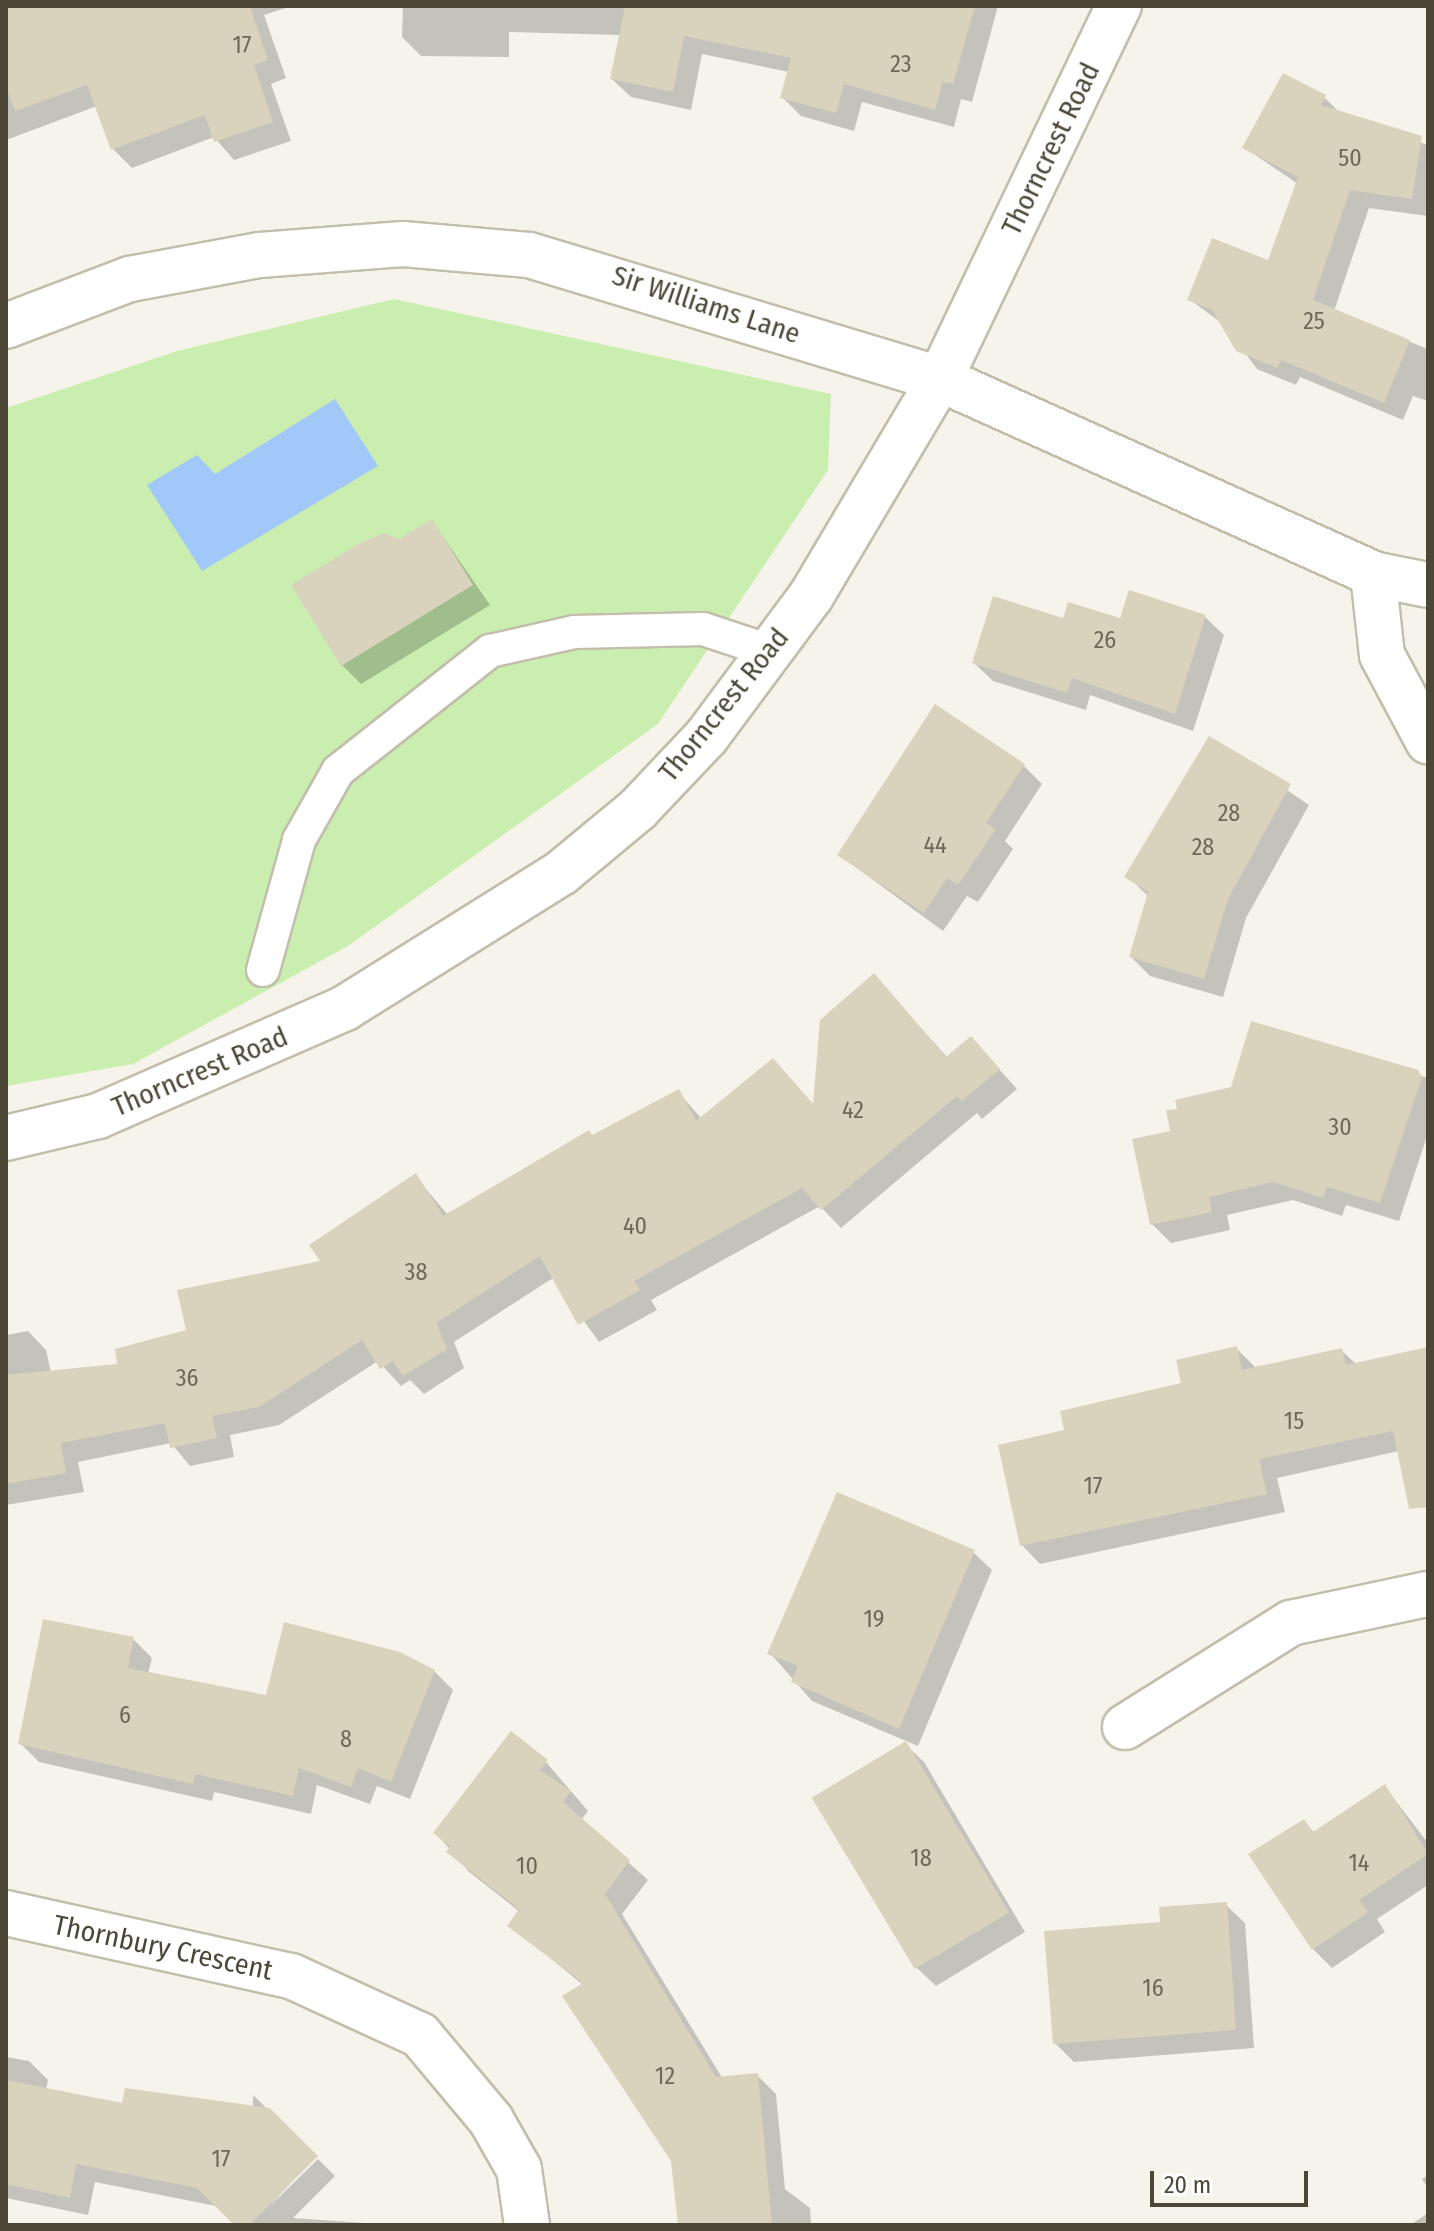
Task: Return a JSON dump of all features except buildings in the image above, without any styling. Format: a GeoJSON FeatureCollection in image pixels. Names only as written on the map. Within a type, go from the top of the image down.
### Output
{"type":"FeatureCollection","features":[{"type":"Feature","properties":{"kind":"street","name":"Thorncrest Road"},"geometry":{"type":"LineString","coordinates":[[6,1138],[98,1116],[345,1008],[561,873],[638,809],[707,736],[811,596],[940,379],[1119,6]]}},
{"type":"Feature","properties":{"kind":"street","name":"Sir Williams Lane"},"geometry":{"type":"LineString","coordinates":[[6,326],[130,279],[260,255],[403,244],[591,268],[940,379],[1373,574],[1428,585]]}},
{"type":"Feature","properties":{"kind":"street"},"geometry":{"type":"LineString","coordinates":[[1373,574],[1382,655],[1428,741]]}},
{"type":"Feature","properties":{"kind":"street"},"geometry":{"type":"LineString","coordinates":[[1125,1727],[1291,1623],[1428,1594]]}},
{"type":"Feature","properties":{"kind":"street","name":"Thornbury Crescent"},"geometry":{"type":"LineString","coordinates":[[6,1913],[291,1976],[420,2035],[456,2070],[519,2169],[527,2225]]}},
{"type":"Feature","properties":{"kind":"lane"},"geometry":{"type":"LineString","coordinates":[[263,970],[299,840],[338,771],[490,651],[574,632],[703,629],[770,651]]}},
{"type":"Feature","properties":{"kind":"green space"},"geometry":{"type":"Polygon","coordinates":[[[394,299],[831,394],[828,470],[658,724],[348,946],[133,1064],[6,1086],[6,408],[177,351],[394,299]]]}},
{"type":"Feature","properties":{"kind":"water"},"geometry":{"type":"Polygon","coordinates":[[[335,399],[378,466],[202,571],[147,485],[197,455],[215,474],[335,399]]]}}]}
